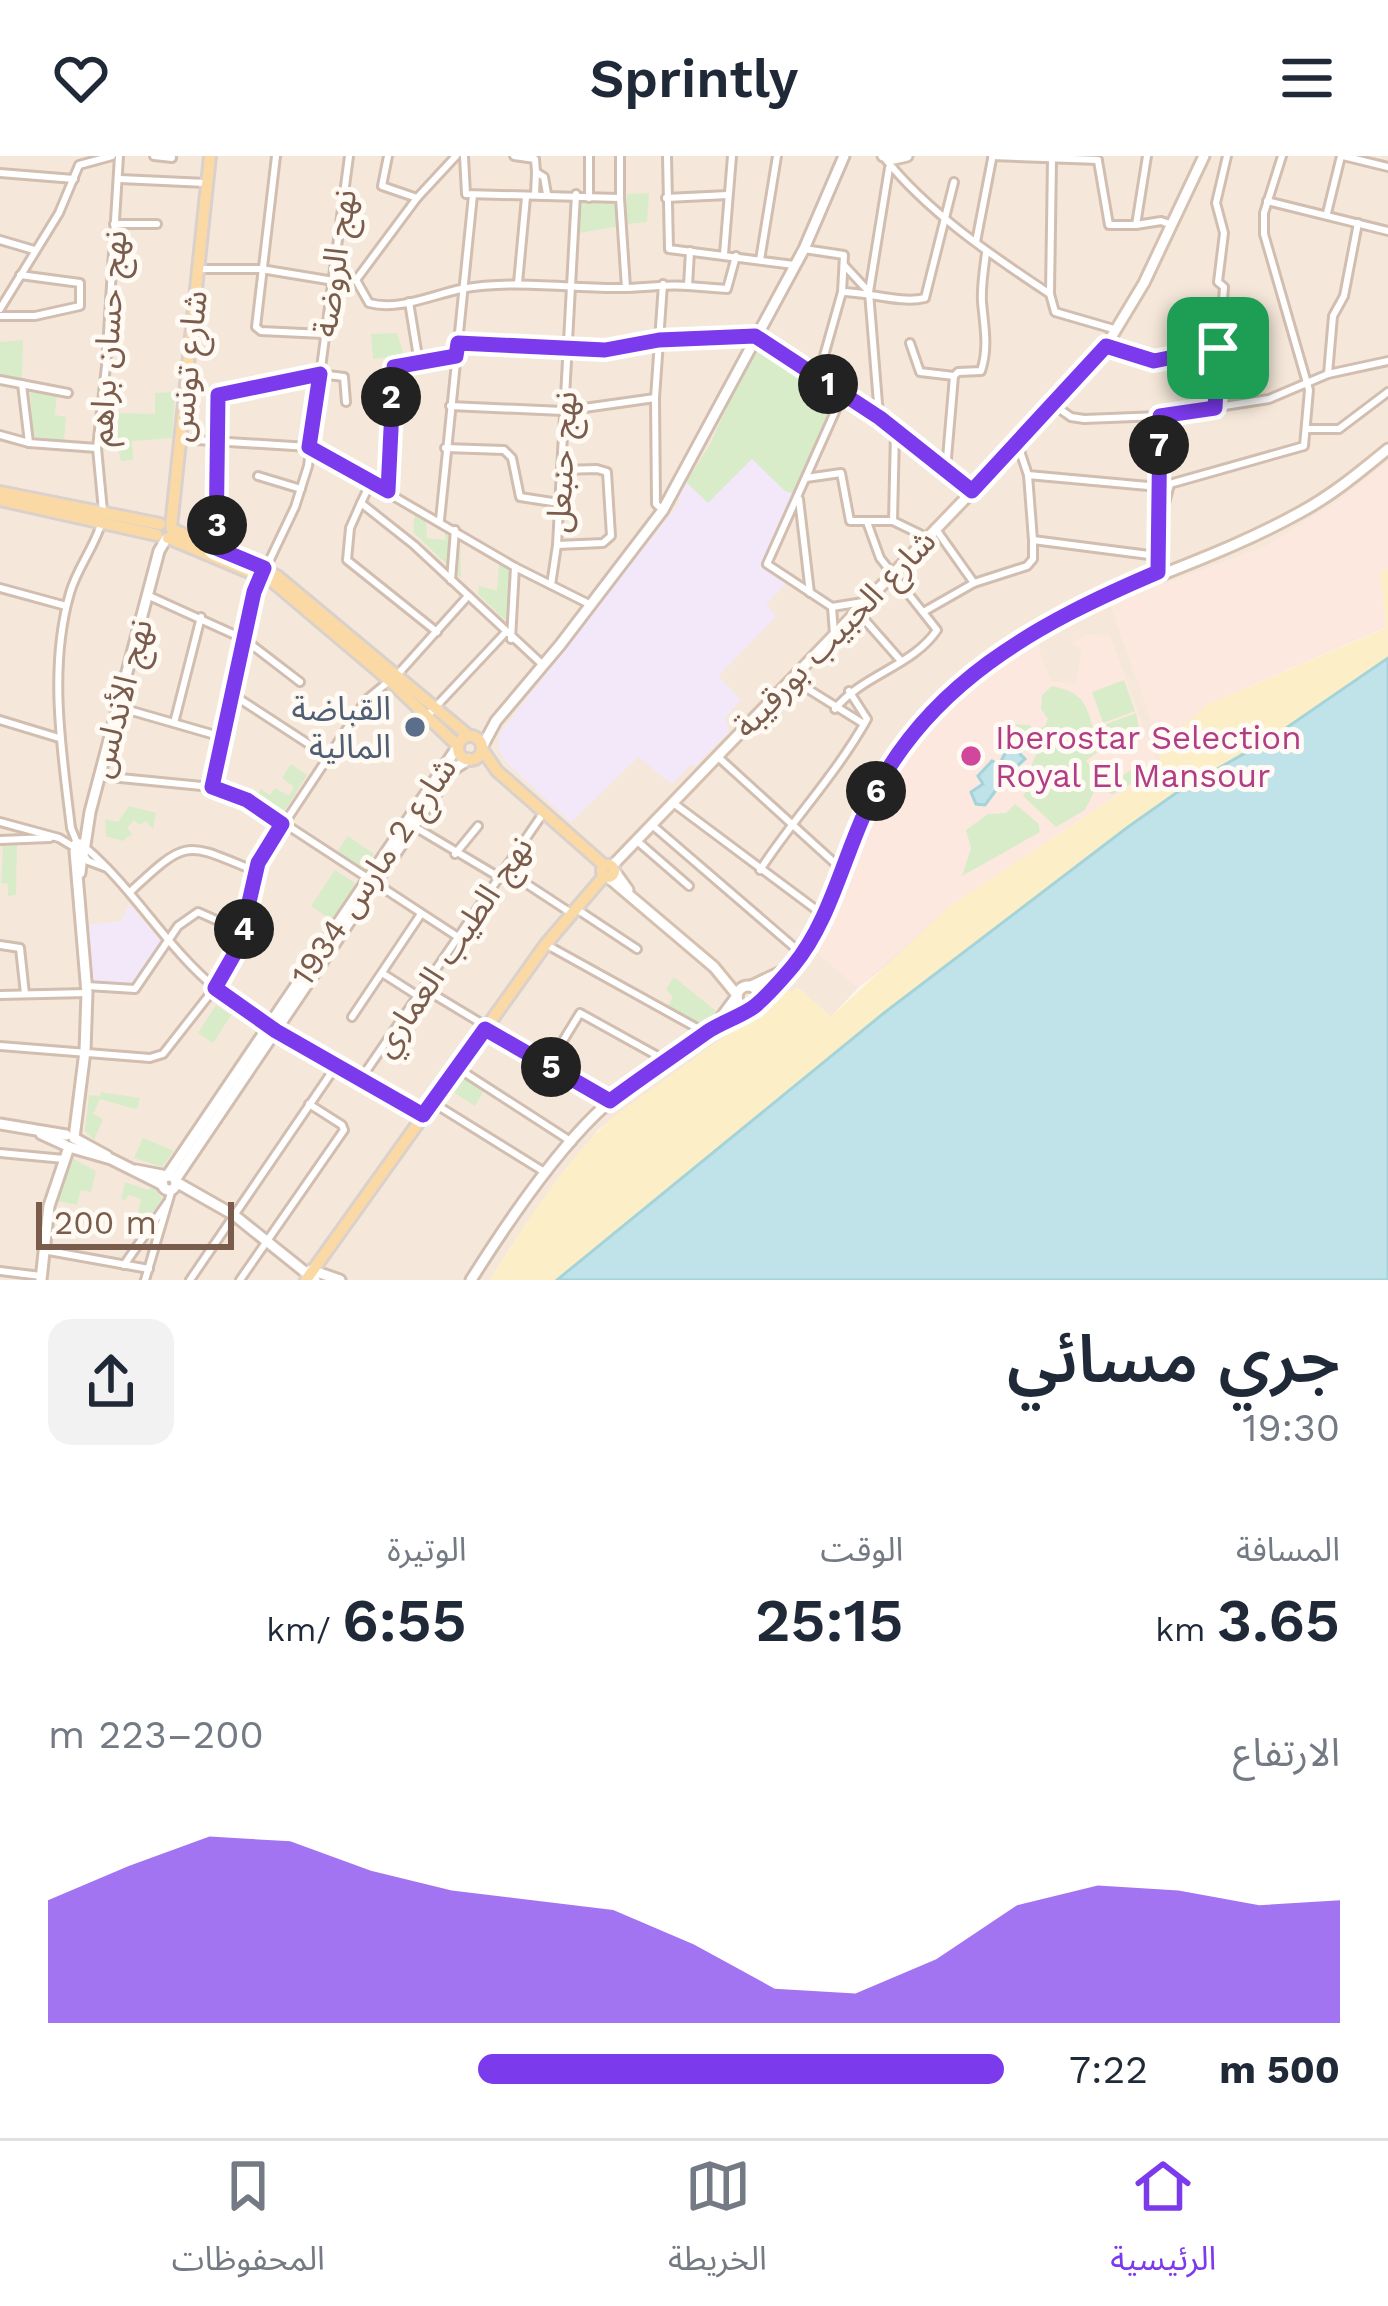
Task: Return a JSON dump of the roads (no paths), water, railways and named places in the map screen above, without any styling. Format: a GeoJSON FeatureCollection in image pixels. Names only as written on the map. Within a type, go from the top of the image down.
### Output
{"type":"FeatureCollection","features":[{"type":"Feature","properties":{"kind":"main road","name":"شارع تونس"},"geometry":{"type":"LineString","coordinates":[[164,531],[181,439],[210,156]]}},
{"type":"Feature","properties":{"kind":"main road"},"geometry":{"type":"LineString","coordinates":[[0,496],[164,531],[216,548],[262,572],[318,612],[431,712],[462,756],[497,771]]}},
{"type":"Feature","properties":{"kind":"main road"},"geometry":{"type":"LineString","coordinates":[[164,531],[262,572]]}},
{"type":"Feature","properties":{"kind":"main road"},"geometry":{"type":"LineString","coordinates":[[431,712],[471,736],[497,771],[609,872]]}},
{"type":"Feature","properties":{"kind":"main road"},"geometry":{"type":"LineString","coordinates":[[458,746],[471,736]]}},
{"type":"Feature","properties":{"kind":"main road"},"geometry":{"type":"LineString","coordinates":[[471,759],[482,748]]}},
{"type":"Feature","properties":{"kind":"main road","name":"شارع الحبيب بورقيبة"},"geometry":{"type":"LineString","coordinates":[[308,1274],[546,944],[609,872]]}},
{"type":"Feature","properties":{"kind":"street"},"geometry":{"type":"LineString","coordinates":[[19,275],[80,284],[80,306],[35,316],[1,308],[19,275],[34,250],[59,214],[79,160],[116,156]]}},
{"type":"Feature","properties":{"kind":"street","name":"نهج حسان براهم"},"geometry":{"type":"LineString","coordinates":[[102,517],[97,448],[119,178],[116,156]]}},
{"type":"Feature","properties":{"kind":"street"},"geometry":{"type":"LineString","coordinates":[[154,156],[172,158]]}},
{"type":"Feature","properties":{"kind":"street"},"geometry":{"type":"LineString","coordinates":[[276,156],[258,329],[324,334]]}},
{"type":"Feature","properties":{"kind":"street","name":"نهج الروضة"},"geometry":{"type":"LineString","coordinates":[[212,787],[262,572],[301,490],[349,156]]}},
{"type":"Feature","properties":{"kind":"street"},"geometry":{"type":"LineString","coordinates":[[388,156],[382,186],[417,198]]}},
{"type":"Feature","properties":{"kind":"street"},"geometry":{"type":"LineString","coordinates":[[356,280],[417,198],[460,156]]}},
{"type":"Feature","properties":{"kind":"street"},"geometry":{"type":"LineString","coordinates":[[460,156],[464,191],[473,195],[620,198]]}},
{"type":"Feature","properties":{"kind":"street"},"geometry":{"type":"LineString","coordinates":[[514,156],[535,159],[536,172],[518,284]]}},
{"type":"Feature","properties":{"kind":"street"},"geometry":{"type":"LineString","coordinates":[[589,198],[590,156]]}},
{"type":"Feature","properties":{"kind":"street"},"geometry":{"type":"LineString","coordinates":[[620,156],[626,288]]}},
{"type":"Feature","properties":{"kind":"street"},"geometry":{"type":"LineString","coordinates":[[667,156],[668,248],[794,265]]}},
{"type":"Feature","properties":{"kind":"street"},"geometry":{"type":"LineString","coordinates":[[724,254],[732,156]]}},
{"type":"Feature","properties":{"kind":"street"},"geometry":{"type":"LineString","coordinates":[[760,260],[777,156]]}},
{"type":"Feature","properties":{"kind":"street","name":"شارع 2 مارس 1934"},"geometry":{"type":"LineString","coordinates":[[482,748],[496,721],[662,510],[804,249],[846,156]]}},
{"type":"Feature","properties":{"kind":"street"},"geometry":{"type":"LineString","coordinates":[[889,160],[907,156]]}},
{"type":"Feature","properties":{"kind":"street"},"geometry":{"type":"LineString","coordinates":[[1136,225],[1147,156]]}},
{"type":"Feature","properties":{"kind":"street","name":"شارع الحبيب بورقيبة"},"geometry":{"type":"LineString","coordinates":[[609,872],[1106,346],[1204,156]]}},
{"type":"Feature","properties":{"kind":"street"},"geometry":{"type":"LineString","coordinates":[[1215,408],[1224,287],[1218,282],[1224,233],[1216,203],[1227,156]]}},
{"type":"Feature","properties":{"kind":"street"},"geometry":{"type":"LineString","coordinates":[[1028,475],[1159,487],[1306,443],[1307,384],[1267,250],[1264,222],[1282,156]]}},
{"type":"Feature","properties":{"kind":"street"},"geometry":{"type":"LineString","coordinates":[[1328,213],[1342,156],[1388,167]]}},
{"type":"Feature","properties":{"kind":"street"},"geometry":{"type":"LineString","coordinates":[[976,242],[992,157],[1098,158],[1108,224],[1161,221],[1172,225]]}},
{"type":"Feature","properties":{"kind":"street"},"geometry":{"type":"LineString","coordinates":[[1052,159],[1050,294],[1055,313],[1117,330]]}},
{"type":"Feature","properties":{"kind":"street"},"geometry":{"type":"LineString","coordinates":[[889,160],[945,217],[1050,294]]}},
{"type":"Feature","properties":{"kind":"street"},"geometry":{"type":"LineString","coordinates":[[880,418],[869,292],[889,160]]}},
{"type":"Feature","properties":{"kind":"street"},"geometry":{"type":"LineString","coordinates":[[536,172],[544,177],[547,194]]}},
{"type":"Feature","properties":{"kind":"street"},"geometry":{"type":"LineString","coordinates":[[0,173],[74,179]]}},
{"type":"Feature","properties":{"kind":"street"},"geometry":{"type":"LineString","coordinates":[[119,178],[206,183]]}},
{"type":"Feature","properties":{"kind":"street"},"geometry":{"type":"LineString","coordinates":[[842,292],[917,301],[926,298],[955,182]]}},
{"type":"Feature","properties":{"kind":"street","name":"نهج حنبعل"},"geometry":{"type":"LineString","coordinates":[[551,585],[576,194]]}},
{"type":"Feature","properties":{"kind":"street"},"geometry":{"type":"LineString","coordinates":[[440,521],[473,195]]}},
{"type":"Feature","properties":{"kind":"street"},"geometry":{"type":"LineString","coordinates":[[666,198],[728,195]]}},
{"type":"Feature","properties":{"kind":"street"},"geometry":{"type":"LineString","coordinates":[[1268,201],[1388,231]]}},
{"type":"Feature","properties":{"kind":"street"},"geometry":{"type":"LineString","coordinates":[[1328,374],[1334,316],[1343,296],[1358,223]]}},
{"type":"Feature","properties":{"kind":"street"},"geometry":{"type":"LineString","coordinates":[[114,224],[157,224]]}},
{"type":"Feature","properties":{"kind":"street"},"geometry":{"type":"LineString","coordinates":[[0,240],[34,250]]}},
{"type":"Feature","properties":{"kind":"street"},"geometry":{"type":"LineString","coordinates":[[804,249],[844,255],[842,292],[818,377]]}},
{"type":"Feature","properties":{"kind":"street"},"geometry":{"type":"LineString","coordinates":[[688,286],[691,251]]}},
{"type":"Feature","properties":{"kind":"street"},"geometry":{"type":"LineString","coordinates":[[946,470],[954,376],[981,371],[984,366],[986,251]]}},
{"type":"Feature","properties":{"kind":"street"},"geometry":{"type":"LineString","coordinates":[[356,280],[371,305],[518,284],[727,289],[736,256]]}},
{"type":"Feature","properties":{"kind":"street"},"geometry":{"type":"LineString","coordinates":[[844,266],[869,292]]}},
{"type":"Feature","properties":{"kind":"street"},"geometry":{"type":"LineString","coordinates":[[196,269],[261,269],[356,280]]}},
{"type":"Feature","properties":{"kind":"street"},"geometry":{"type":"LineString","coordinates":[[662,510],[656,504],[655,398],[663,284]]}},
{"type":"Feature","properties":{"kind":"street"},"geometry":{"type":"LineString","coordinates":[[409,302],[419,363]]}},
{"type":"Feature","properties":{"kind":"street"},"geometry":{"type":"LineString","coordinates":[[458,343],[613,350],[659,340],[755,336],[880,418],[972,491]]}},
{"type":"Feature","properties":{"kind":"street"},"geometry":{"type":"LineString","coordinates":[[910,343],[920,372],[954,376]]}},
{"type":"Feature","properties":{"kind":"street"},"geometry":{"type":"LineString","coordinates":[[1106,346],[1154,361],[1218,348]]}},
{"type":"Feature","properties":{"kind":"street"},"geometry":{"type":"LineString","coordinates":[[388,491],[392,369],[456,356]]}},
{"type":"Feature","properties":{"kind":"street"},"geometry":{"type":"LineString","coordinates":[[1054,405],[1071,417],[1084,419],[1160,416],[1282,396],[1328,374],[1388,361]]}},
{"type":"Feature","properties":{"kind":"street"},"geometry":{"type":"LineString","coordinates":[[216,548],[220,393],[320,374],[344,377],[346,402]]}},
{"type":"Feature","properties":{"kind":"street"},"geometry":{"type":"LineString","coordinates":[[0,380],[68,393]]}},
{"type":"Feature","properties":{"kind":"street"},"geometry":{"type":"LineString","coordinates":[[22,384],[29,443]]}},
{"type":"Feature","properties":{"kind":"street"},"geometry":{"type":"LineString","coordinates":[[1308,429],[1340,429],[1388,392]]}},
{"type":"Feature","properties":{"kind":"street"},"geometry":{"type":"LineString","coordinates":[[844,394],[767,564],[832,608],[866,602]]}},
{"type":"Feature","properties":{"kind":"street"},"geometry":{"type":"LineString","coordinates":[[450,406],[563,411],[655,398]]}},
{"type":"Feature","properties":{"kind":"street"},"geometry":{"type":"LineString","coordinates":[[1158,572],[1160,416]]}},
{"type":"Feature","properties":{"kind":"street"},"geometry":{"type":"LineString","coordinates":[[893,521],[896,432]]}},
{"type":"Feature","properties":{"kind":"street"},"geometry":{"type":"LineString","coordinates":[[0,435],[29,443],[97,448]]}},
{"type":"Feature","properties":{"kind":"street"},"geometry":{"type":"LineString","coordinates":[[181,439],[309,447],[515,567],[590,604]]}},
{"type":"Feature","properties":{"kind":"street"},"geometry":{"type":"LineString","coordinates":[[925,611],[974,583],[1027,566],[1033,559],[1028,475],[1018,443]]}},
{"type":"Feature","properties":{"kind":"street"},"geometry":{"type":"LineString","coordinates":[[445,448],[504,451],[512,458],[520,497],[559,503]]}},
{"type":"Feature","properties":{"kind":"street"},"geometry":{"type":"LineString","coordinates":[[471,1280],[547,1173],[610,1101],[749,1008],[795,964],[822,914],[868,804],[902,746],[942,700],[988,662],[1051,621],[1303,512],[1388,449]]}},
{"type":"Feature","properties":{"kind":"street"},"geometry":{"type":"LineString","coordinates":[[557,545],[609,542],[611,536],[607,472],[561,470]]}},
{"type":"Feature","properties":{"kind":"street"},"geometry":{"type":"LineString","coordinates":[[806,478],[841,473],[849,518],[893,521],[926,537]]}},
{"type":"Feature","properties":{"kind":"street"},"geometry":{"type":"LineString","coordinates":[[258,476],[301,490]]}},
{"type":"Feature","properties":{"kind":"street"},"geometry":{"type":"LineString","coordinates":[[371,482],[350,527],[347,560],[437,632]]}},
{"type":"Feature","properties":{"kind":"street"},"geometry":{"type":"LineString","coordinates":[[1158,540],[1170,484]]}},
{"type":"Feature","properties":{"kind":"street"},"geometry":{"type":"LineString","coordinates":[[799,496],[810,593]]}},
{"type":"Feature","properties":{"kind":"street"},"geometry":{"type":"LineString","coordinates":[[361,502],[543,664]]}},
{"type":"Feature","properties":{"kind":"street"},"geometry":{"type":"LineString","coordinates":[[102,517],[66,606],[61,739],[71,828],[80,848],[91,863],[111,869],[215,988],[272,1029],[423,1115]]}},
{"type":"Feature","properties":{"kind":"street"},"geometry":{"type":"LineString","coordinates":[[835,709],[849,691],[902,662],[937,633],[874,548],[867,522]]}},
{"type":"Feature","properties":{"kind":"street"},"geometry":{"type":"LineString","coordinates":[[935,528],[974,583]]}},
{"type":"Feature","properties":{"kind":"street"},"geometry":{"type":"LineString","coordinates":[[451,580],[455,530]]}},
{"type":"Feature","properties":{"kind":"street","name":"نهج الأندلس"},"geometry":{"type":"LineString","coordinates":[[41,1278],[49,1206],[69,1141],[85,1051],[80,848],[164,531]]}},
{"type":"Feature","properties":{"kind":"street"},"geometry":{"type":"LineString","coordinates":[[1033,540],[1157,556]]}},
{"type":"Feature","properties":{"kind":"street"},"geometry":{"type":"LineString","coordinates":[[431,712],[508,636],[515,567]]}},
{"type":"Feature","properties":{"kind":"street"},"geometry":{"type":"LineString","coordinates":[[0,588],[66,606]]}},
{"type":"Feature","properties":{"kind":"street"},"geometry":{"type":"LineString","coordinates":[[148,595],[244,639],[300,682]]}},
{"type":"Feature","properties":{"kind":"street"},"geometry":{"type":"LineString","coordinates":[[0,1046],[158,1057],[236,955],[255,872],[327,756],[365,700],[393,678],[468,596]]}},
{"type":"Feature","properties":{"kind":"street"},"geometry":{"type":"LineString","coordinates":[[832,608],[835,634]]}},
{"type":"Feature","properties":{"kind":"street"},"geometry":{"type":"LineString","coordinates":[[857,611],[902,662]]}},
{"type":"Feature","properties":{"kind":"street"},"geometry":{"type":"LineString","coordinates":[[174,723],[201,617]]}},
{"type":"Feature","properties":{"kind":"street"},"geometry":{"type":"LineString","coordinates":[[793,679],[835,709],[865,721]]}},
{"type":"Feature","properties":{"kind":"street"},"geometry":{"type":"LineString","coordinates":[[849,691],[865,721]]}},
{"type":"Feature","properties":{"kind":"street"},"geometry":{"type":"LineString","coordinates":[[232,694],[327,756]]}},
{"type":"Feature","properties":{"kind":"street"},"geometry":{"type":"LineString","coordinates":[[118,707],[222,736]]}},
{"type":"Feature","properties":{"kind":"street"},"geometry":{"type":"LineString","coordinates":[[0,720],[61,739]]}},
{"type":"Feature","properties":{"kind":"street","name":"شارع 2 مارس 1934"},"geometry":{"type":"LineString","coordinates":[[471,736],[496,721]]}},
{"type":"Feature","properties":{"kind":"street"},"geometry":{"type":"LineString","coordinates":[[760,870],[831,776],[865,721]]}},
{"type":"Feature","properties":{"kind":"street","name":"شارع 2 مارس 1934"},"geometry":{"type":"LineString","coordinates":[[170,1186],[458,746]]}},
{"type":"Feature","properties":{"kind":"street"},"geometry":{"type":"LineString","coordinates":[[717,756],[840,868]]}},
{"type":"Feature","properties":{"kind":"street","name":"شارع 2 مارس 1934"},"geometry":{"type":"LineString","coordinates":[[371,881],[451,771],[471,759]]}},
{"type":"Feature","properties":{"kind":"street"},"geometry":{"type":"LineString","coordinates":[[100,776],[212,787],[247,800],[458,938]]}},
{"type":"Feature","properties":{"kind":"street"},"geometry":{"type":"LineString","coordinates":[[672,802],[822,914]]}},
{"type":"Feature","properties":{"kind":"street","name":"نهج الطيب العماري"},"geometry":{"type":"LineString","coordinates":[[360,1080],[544,812]]}},
{"type":"Feature","properties":{"kind":"street"},"geometry":{"type":"LineString","coordinates":[[4,823],[80,848]]}},
{"type":"Feature","properties":{"kind":"street"},"geometry":{"type":"LineString","coordinates":[[4,823],[15,833],[4,840]]}},
{"type":"Feature","properties":{"kind":"street"},"geometry":{"type":"LineString","coordinates":[[651,824],[802,954]]}},
{"type":"Feature","properties":{"kind":"street"},"geometry":{"type":"LineString","coordinates":[[413,826],[455,854],[502,873],[637,949]]}},
{"type":"Feature","properties":{"kind":"street"},"geometry":{"type":"LineString","coordinates":[[455,854],[478,826]]}},
{"type":"Feature","properties":{"kind":"street"},"geometry":{"type":"LineString","coordinates":[[4,840],[59,838]]}},
{"type":"Feature","properties":{"kind":"street"},"geometry":{"type":"LineString","coordinates":[[636,840],[689,886]]}},
{"type":"Feature","properties":{"kind":"street"},"geometry":{"type":"LineString","coordinates":[[131,891],[169,856],[183,850],[209,850],[255,872]]}},
{"type":"Feature","properties":{"kind":"street"},"geometry":{"type":"LineString","coordinates":[[609,872],[713,967],[740,1005],[749,1008]]}},
{"type":"Feature","properties":{"kind":"street"},"geometry":{"type":"LineString","coordinates":[[0,994],[135,989],[178,926],[197,912],[243,932]]}},
{"type":"Feature","properties":{"kind":"street"},"geometry":{"type":"LineString","coordinates":[[352,1016],[421,914]]}},
{"type":"Feature","properties":{"kind":"street"},"geometry":{"type":"LineString","coordinates":[[546,944],[611,983],[710,1030]]}},
{"type":"Feature","properties":{"kind":"street"},"geometry":{"type":"LineString","coordinates":[[0,945],[20,948],[26,994]]}},
{"type":"Feature","properties":{"kind":"street"},"geometry":{"type":"LineString","coordinates":[[710,1030],[737,996],[795,964]]}},
{"type":"Feature","properties":{"kind":"street"},"geometry":{"type":"LineString","coordinates":[[713,967],[758,991],[759,999]]}},
{"type":"Feature","properties":{"kind":"street"},"geometry":{"type":"LineString","coordinates":[[382,973],[418,996]]}},
{"type":"Feature","properties":{"kind":"street"},"geometry":{"type":"LineString","coordinates":[[423,988],[610,1101]]}},
{"type":"Feature","properties":{"kind":"street"},"geometry":{"type":"LineString","coordinates":[[561,1044],[580,1013],[667,1061]]}},
{"type":"Feature","properties":{"kind":"street"},"geometry":{"type":"LineString","coordinates":[[190,1280],[336,1066]]}},
{"type":"Feature","properties":{"kind":"street"},"geometry":{"type":"LineString","coordinates":[[455,1067],[572,1142]]}},
{"type":"Feature","properties":{"kind":"street"},"geometry":{"type":"LineString","coordinates":[[432,1102],[547,1173]]}},
{"type":"Feature","properties":{"kind":"street"},"geometry":{"type":"LineString","coordinates":[[240,1280],[344,1130],[309,1104]]}},
{"type":"Feature","properties":{"kind":"street"},"geometry":{"type":"LineString","coordinates":[[0,1124],[69,1141],[206,1201],[234,1215],[308,1274],[340,1280]]}},
{"type":"Feature","properties":{"kind":"street"},"geometry":{"type":"LineString","coordinates":[[0,1153],[64,1159]]}},
{"type":"Feature","properties":{"kind":"street"},"geometry":{"type":"LineString","coordinates":[[124,1264],[170,1186]]}},
{"type":"Feature","properties":{"kind":"street"},"geometry":{"type":"LineString","coordinates":[[146,1280],[170,1186]]}},
{"type":"Feature","properties":{"kind":"street"},"geometry":{"type":"LineString","coordinates":[[43,1250],[149,1269]]}},
{"type":"Feature","properties":{"kind":"street"},"geometry":{"type":"LineString","coordinates":[[0,1271],[41,1278]]}},
{"type":"Feature","properties":{"kind":"water"},"geometry":{"type":"Polygon","coordinates":[[[1388,658],[1388,1280],[557,1280],[884,1013],[1128,827],[1388,658]]]}},
{"type":"Feature","properties":{"kind":"water"},"geometry":{"type":"Polygon","coordinates":[[[1014,736],[1025,759],[985,805],[976,804],[971,792],[983,784],[978,776],[992,761],[999,765],[1014,736]]]}},
{"type":"Feature","properties":{"kind":"place","name":"القباضة المالية"},"geometry":{"type":"Point","coordinates":[415,727]}},
{"type":"Feature","properties":{"kind":"place","name":"Iberostar Selection Royal El Mansour"},"geometry":{"type":"Point","coordinates":[971,756]}}]}
